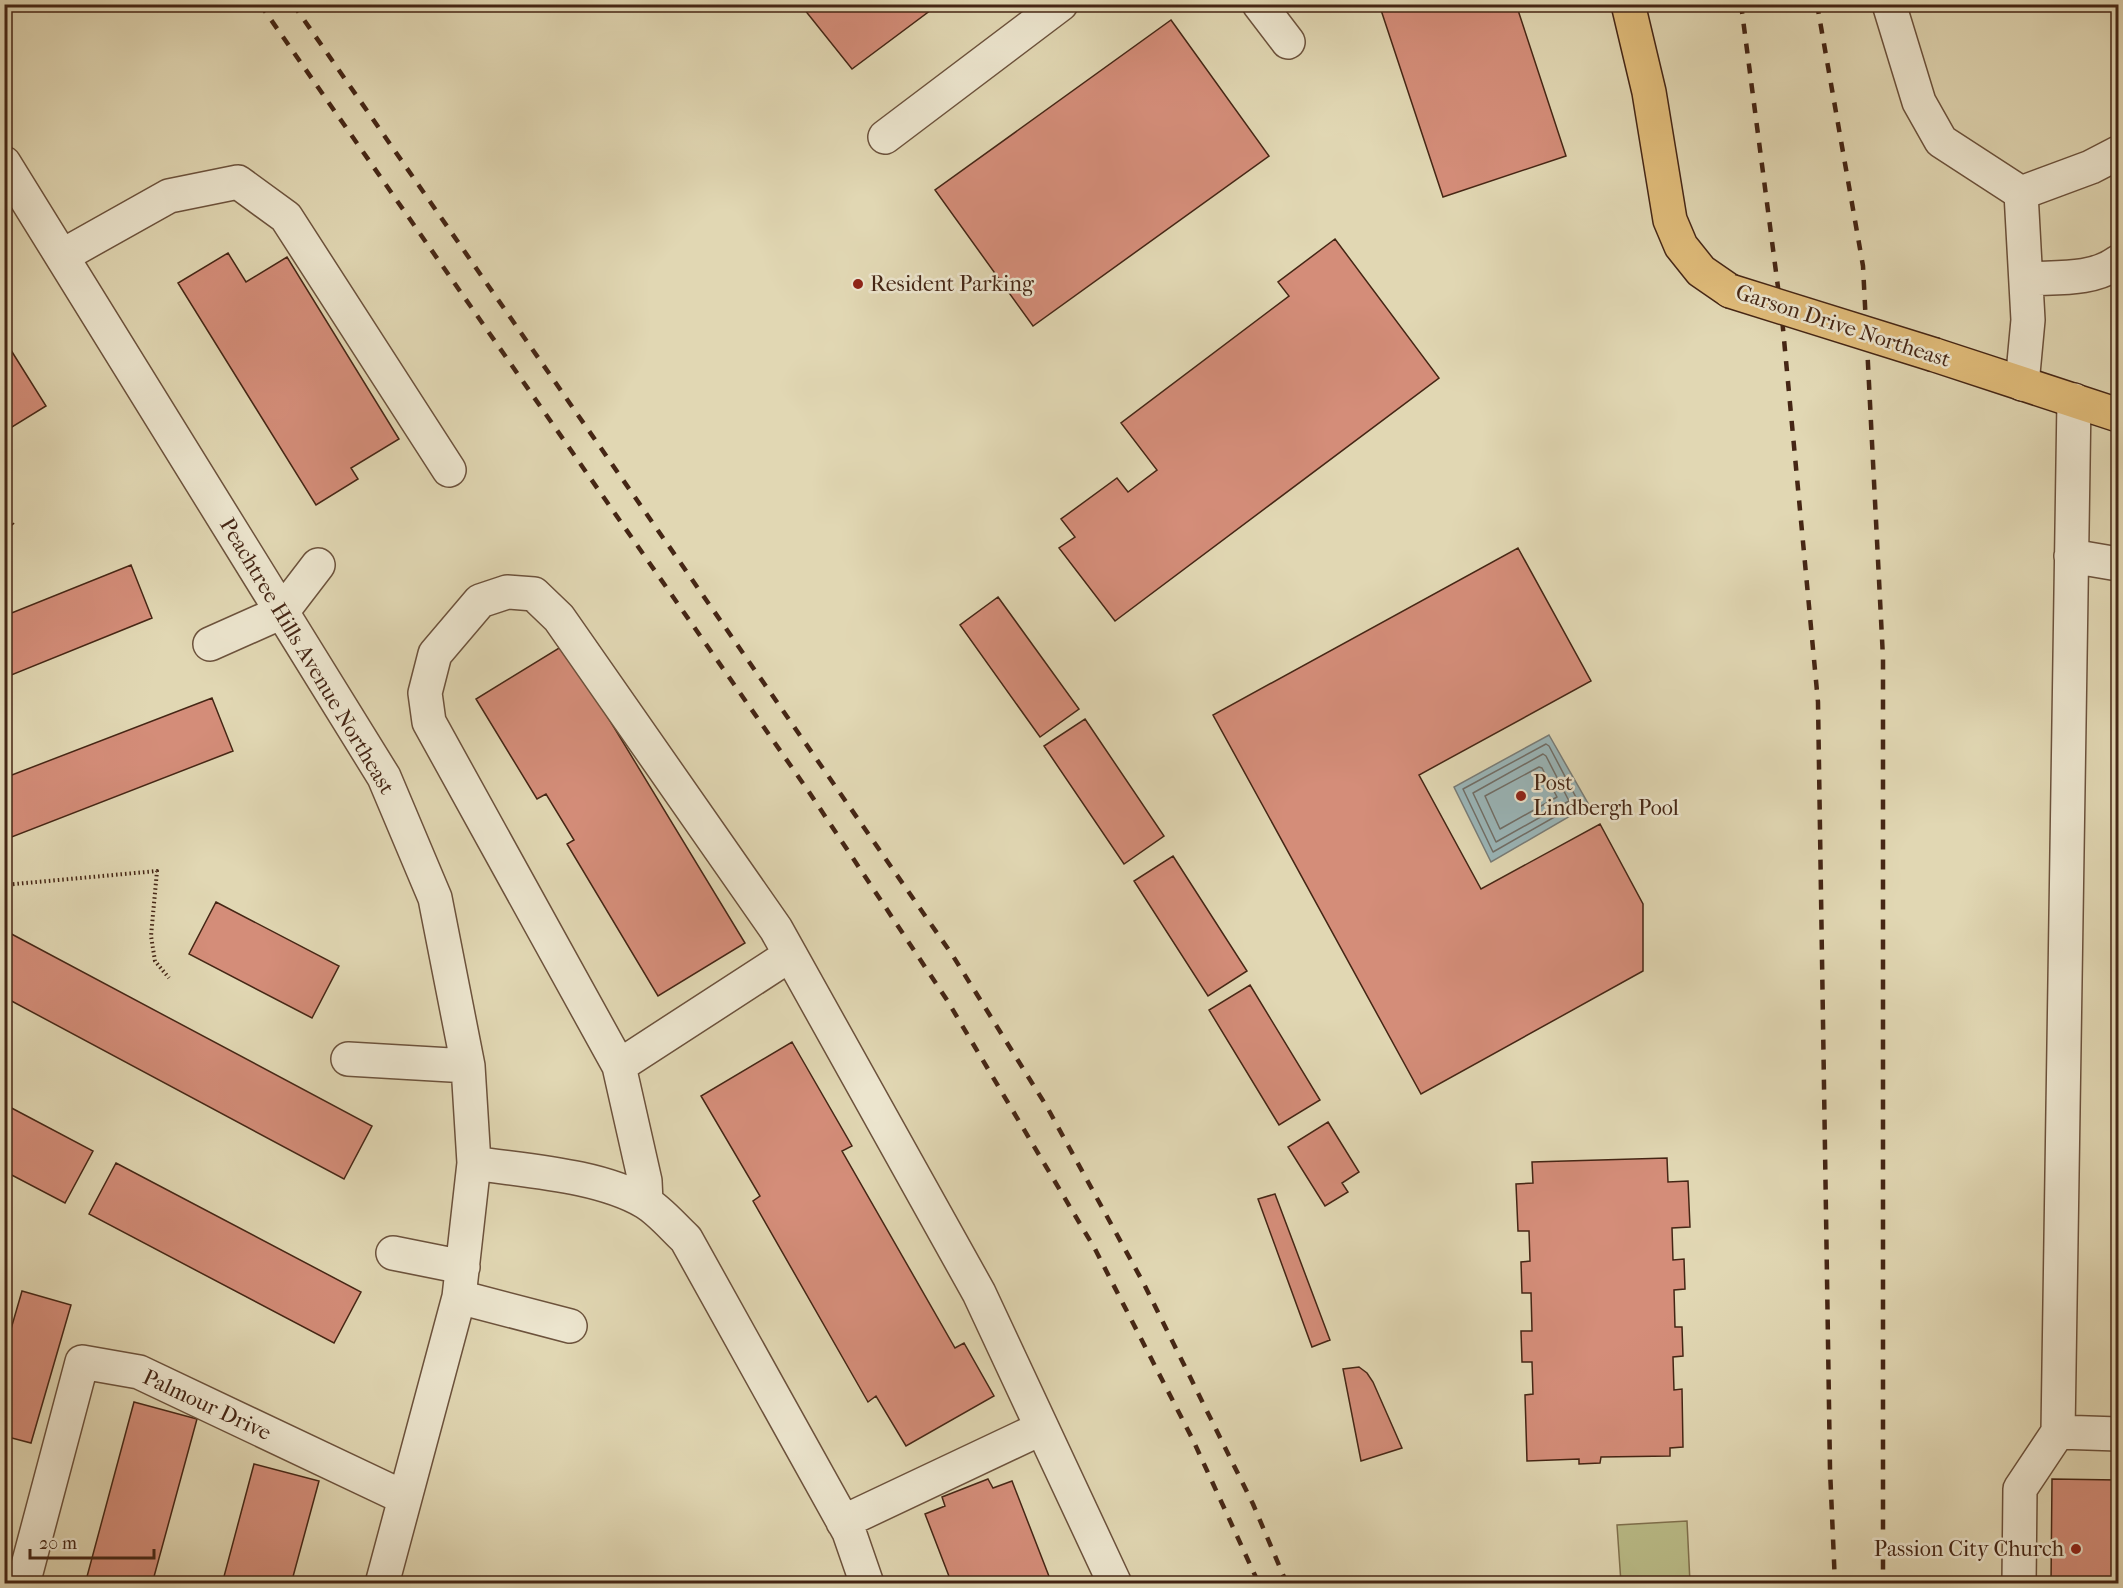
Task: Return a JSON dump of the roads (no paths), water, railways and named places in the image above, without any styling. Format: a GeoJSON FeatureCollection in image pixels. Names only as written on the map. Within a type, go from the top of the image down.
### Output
{"type":"FeatureCollection","features":[{"type":"Feature","properties":{"kind":"main road","name":"Garson Drive Northeast"},"geometry":{"type":"LineString","coordinates":[[1628,4],[1649,92],[1670,220],[1681,246],[1701,271],[1730,291],[2118,415]]}},
{"type":"Feature","properties":{"kind":"street"},"geometry":{"type":"LineString","coordinates":[[885,137],[1061,4]]}},
{"type":"Feature","properties":{"kind":"street"},"geometry":{"type":"LineString","coordinates":[[1259,4],[1288,42]]}},
{"type":"Feature","properties":{"kind":"street"},"geometry":{"type":"LineString","coordinates":[[1889,4],[1919,102],[1941,141],[2021,193]]}},
{"type":"Feature","properties":{"kind":"street"},"geometry":{"type":"LineString","coordinates":[[2021,193],[2091,167],[2118,153]]}},
{"type":"Feature","properties":{"kind":"street","name":"Peachtree Hills Avenue Northeast"},"geometry":{"type":"LineString","coordinates":[[4,163],[384,777],[435,898],[468,1066],[474,1163],[461,1282],[382,1584]]}},
{"type":"Feature","properties":{"kind":"street"},"geometry":{"type":"LineString","coordinates":[[62,256],[169,196],[238,182],[286,217],[449,470]]}},
{"type":"Feature","properties":{"kind":"street"},"geometry":{"type":"LineString","coordinates":[[2021,193],[2028,320],[2022,384]]}},
{"type":"Feature","properties":{"kind":"street"},"geometry":{"type":"LineString","coordinates":[[2026,279],[2089,276],[2108,270],[2118,262]]}},
{"type":"Feature","properties":{"kind":"street"},"geometry":{"type":"LineString","coordinates":[[2019,1584],[2020,1489],[2058,1432],[2074,400]]}},
{"type":"Feature","properties":{"kind":"street"},"geometry":{"type":"LineString","coordinates":[[2071,556],[2118,564]]}},
{"type":"Feature","properties":{"kind":"street"},"geometry":{"type":"LineString","coordinates":[[210,644],[282,612],[318,565]]}},
{"type":"Feature","properties":{"kind":"street"},"geometry":{"type":"LineString","coordinates":[[646,1202],[645,1180],[619,1066],[429,722],[425,693],[435,654],[480,601],[507,592],[534,594],[559,618],[776,930],[979,1293],[1115,1584]]}},
{"type":"Feature","properties":{"kind":"street"},"geometry":{"type":"LineString","coordinates":[[619,1066],[790,955]]}},
{"type":"Feature","properties":{"kind":"street"},"geometry":{"type":"LineString","coordinates":[[348,1059],[468,1066]]}},
{"type":"Feature","properties":{"kind":"street"},"geometry":{"type":"LineString","coordinates":[[474,1163],[613,1187],[646,1202],[686,1239],[849,1532],[867,1584]]}},
{"type":"Feature","properties":{"kind":"street"},"geometry":{"type":"LineString","coordinates":[[393,1253],[570,1326]]}},
{"type":"Feature","properties":{"kind":"street","name":"Palmour Drive"},"geometry":{"type":"LineString","coordinates":[[23,1584],[82,1362],[139,1372],[405,1498]]}},
{"type":"Feature","properties":{"kind":"street"},"geometry":{"type":"LineString","coordinates":[[843,1522],[1042,1428]]}},
{"type":"Feature","properties":{"kind":"street"},"geometry":{"type":"LineString","coordinates":[[2058,1432],[2118,1434]]}},
{"type":"Feature","properties":{"kind":"water","name":"Post Lindbergh Pool"},"geometry":{"type":"Polygon","coordinates":[[[1549,735],[1589,805],[1491,862],[1454,787],[1549,735]]]}},
{"type":"Feature","properties":{"kind":"railway"},"geometry":{"type":"LineString","coordinates":[[260,4],[809,792],[947,1000],[1095,1249],[1193,1440],[1259,1584]]}},
{"type":"Feature","properties":{"kind":"railway"},"geometry":{"type":"LineString","coordinates":[[293,4],[953,956],[1047,1107],[1144,1284],[1253,1504],[1287,1584]]}},
{"type":"Feature","properties":{"kind":"railway"},"geometry":{"type":"LineString","coordinates":[[1741,4],[1782,318],[1818,702],[1830,1469],[1835,1584]]}},
{"type":"Feature","properties":{"kind":"railway"},"geometry":{"type":"LineString","coordinates":[[1817,4],[1863,266],[1883,658],[1883,1584]]}},
{"type":"Feature","properties":{"kind":"place","name":"Resident Parking"},"geometry":{"type":"Point","coordinates":[858,284]}},
{"type":"Feature","properties":{"kind":"place","name":"Post Lindbergh Pool"},"geometry":{"type":"Point","coordinates":[1521,796]}},
{"type":"Feature","properties":{"kind":"place","name":"Passion City Church"},"geometry":{"type":"Point","coordinates":[2076,1549]}}]}
